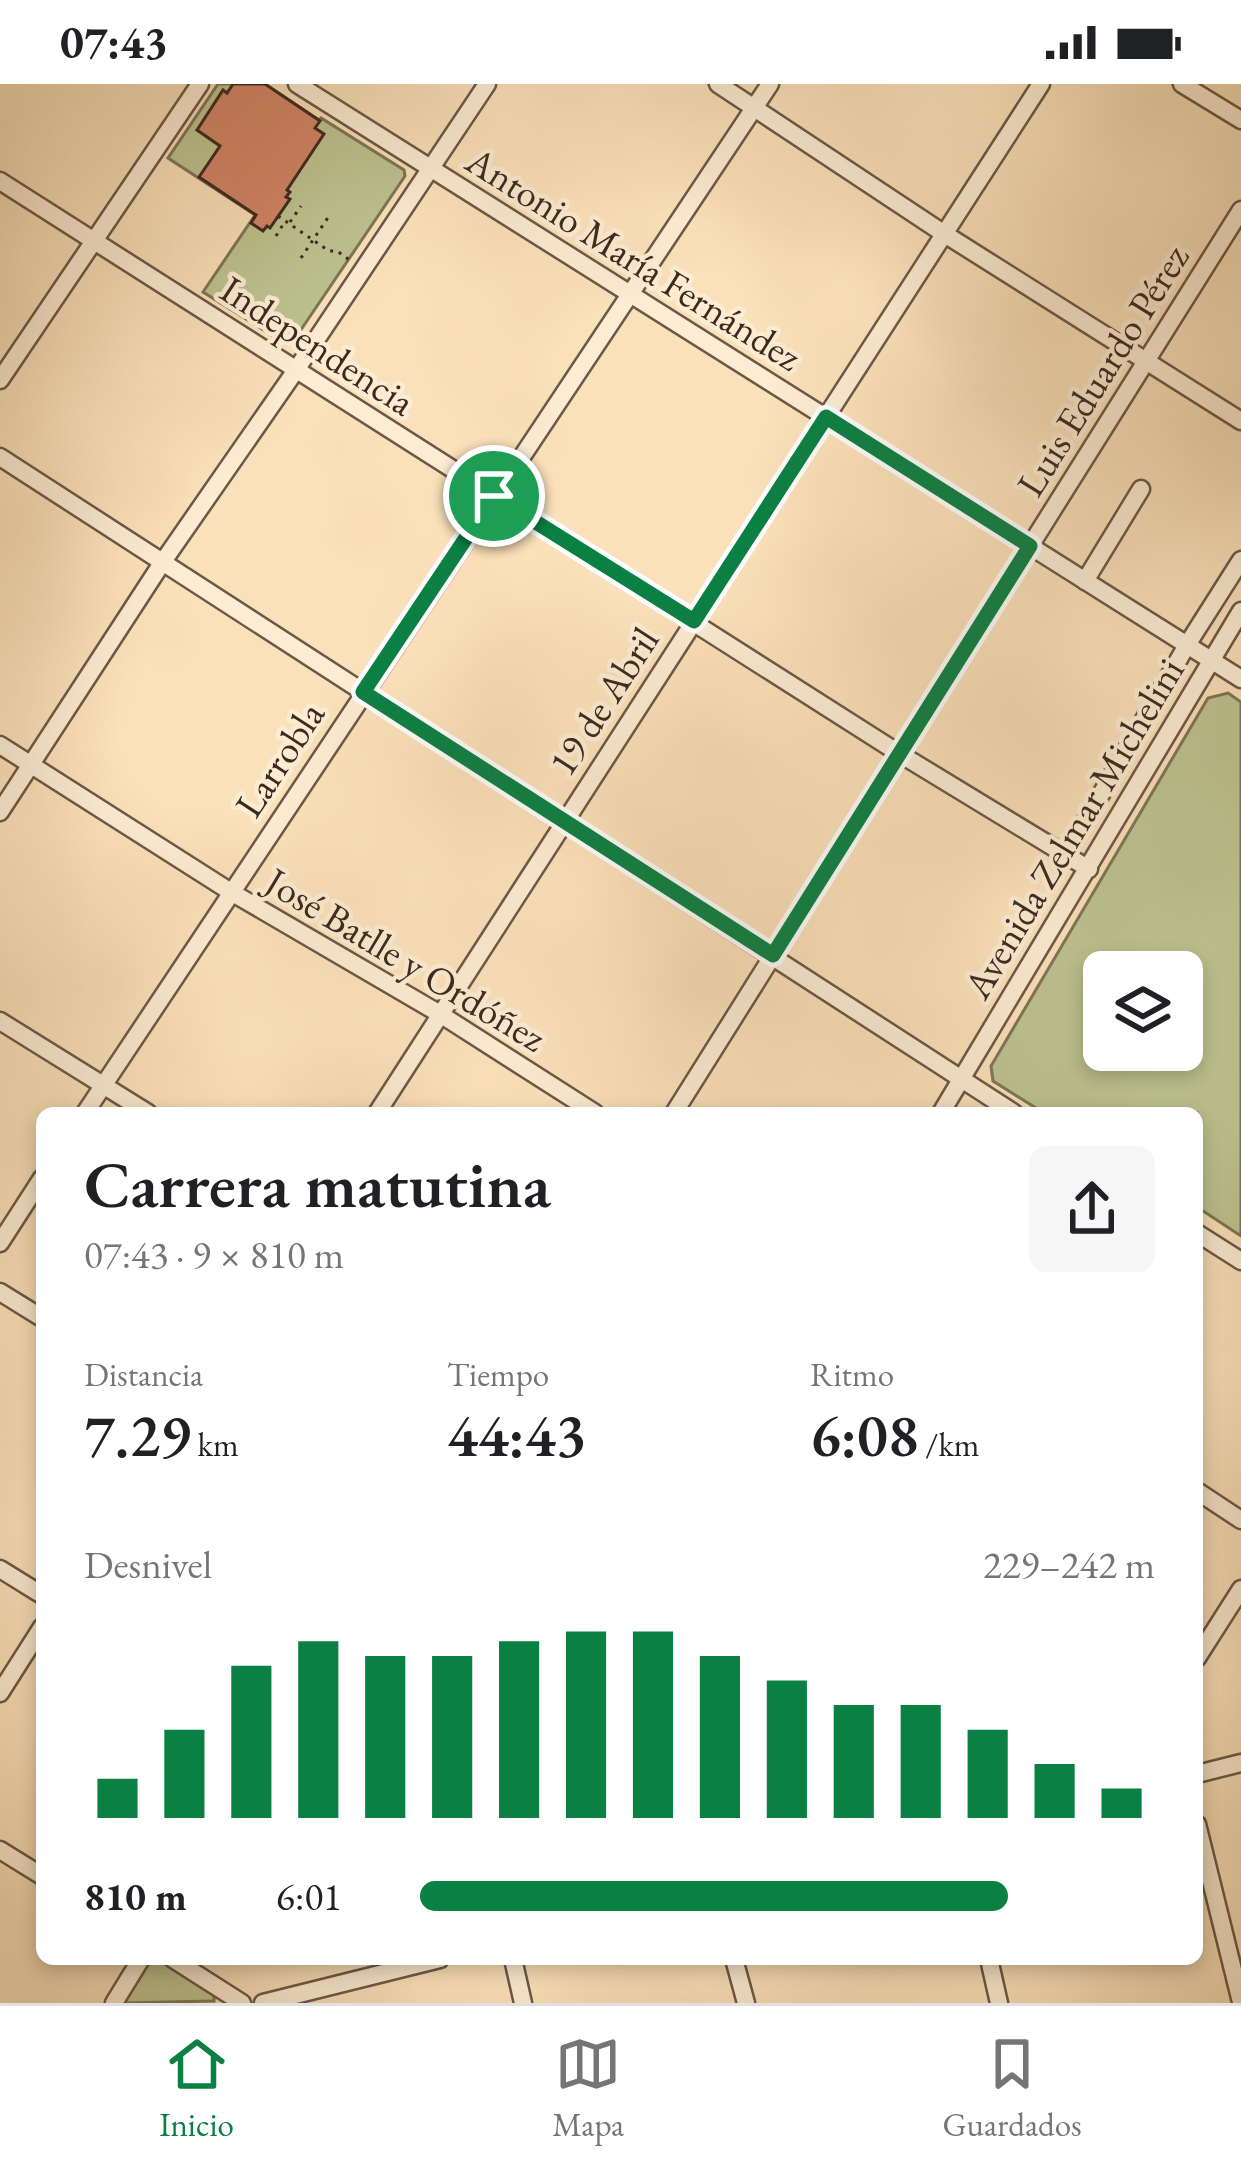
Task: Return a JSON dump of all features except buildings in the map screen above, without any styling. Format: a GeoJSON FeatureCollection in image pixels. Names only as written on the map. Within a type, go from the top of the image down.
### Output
{"type":"FeatureCollection","features":[{"type":"Feature","properties":{"kind":"street"},"geometry":{"type":"LineString","coordinates":[[0,380],[200,84]]}},
{"type":"Feature","properties":{"kind":"street","name":"Antonio María Fernández"},"geometry":{"type":"LineString","coordinates":[[297,84],[1241,679]]}},
{"type":"Feature","properties":{"kind":"street"},"geometry":{"type":"LineString","coordinates":[[0,812],[162,563],[487,84]]}},
{"type":"Feature","properties":{"kind":"street"},"geometry":{"type":"LineString","coordinates":[[718,84],[1241,421]]}},
{"type":"Feature","properties":{"kind":"street","name":"Larrobla"},"geometry":{"type":"LineString","coordinates":[[89,1107],[770,84]]}},
{"type":"Feature","properties":{"kind":"street","name":"19 de Abril"},"geometry":{"type":"LineString","coordinates":[[380,1107],[1041,84]]}},
{"type":"Feature","properties":{"kind":"street"},"geometry":{"type":"LineString","coordinates":[[1182,84],[1241,120]]}},
{"type":"Feature","properties":{"kind":"street","name":"Independencia"},"geometry":{"type":"LineString","coordinates":[[0,181],[900,754],[1089,869]]}},
{"type":"Feature","properties":{"kind":"street","name":"Luis Eduardo Pérez"},"geometry":{"type":"LineString","coordinates":[[678,1107],[1241,210]]}},
{"type":"Feature","properties":{"kind":"street"},"geometry":{"type":"LineString","coordinates":[[0,457],[1005,1107]]}},
{"type":"Feature","properties":{"kind":"street"},"geometry":{"type":"LineString","coordinates":[[1084,581],[1142,489]]}},
{"type":"Feature","properties":{"kind":"street"},"geometry":{"type":"LineString","coordinates":[[1066,855],[1241,560]]}},
{"type":"Feature","properties":{"kind":"street","name":"Avenida Zelmar Michelini"},"geometry":{"type":"LineString","coordinates":[[944,1107],[1241,611]]}},
{"type":"Feature","properties":{"kind":"street","name":"José Batlle y Ordóñez"},"geometry":{"type":"LineString","coordinates":[[0,745],[586,1107]]}},
{"type":"Feature","properties":{"kind":"street"},"geometry":{"type":"LineString","coordinates":[[0,1022],[138,1107]]}},
{"type":"Feature","properties":{"kind":"street"},"geometry":{"type":"LineString","coordinates":[[0,1243],[36,1187]]}},
{"type":"Feature","properties":{"kind":"street"},"geometry":{"type":"LineString","coordinates":[[1203,1237],[1241,1262]]}},
{"type":"Feature","properties":{"kind":"street"},"geometry":{"type":"LineString","coordinates":[[0,1292],[36,1314]]}},
{"type":"Feature","properties":{"kind":"street"},"geometry":{"type":"LineString","coordinates":[[1203,1495],[1241,1520]]}},
{"type":"Feature","properties":{"kind":"street"},"geometry":{"type":"LineString","coordinates":[[0,1569],[36,1591]]}},
{"type":"Feature","properties":{"kind":"street"},"geometry":{"type":"LineString","coordinates":[[1203,1649],[1241,1589]]}},
{"type":"Feature","properties":{"kind":"street"},"geometry":{"type":"LineString","coordinates":[[0,1693],[36,1636]]}},
{"type":"Feature","properties":{"kind":"street"},"geometry":{"type":"LineString","coordinates":[[1203,1772],[1241,1762]]}},
{"type":"Feature","properties":{"kind":"street"},"geometry":{"type":"LineString","coordinates":[[1203,1848],[1241,2000],[1224,2003]]}},
{"type":"Feature","properties":{"kind":"street"},"geometry":{"type":"LineString","coordinates":[[0,1850],[36,1872]]}},
{"type":"Feature","properties":{"kind":"street"},"geometry":{"type":"LineString","coordinates":[[114,2003],[137,1965]]}},
{"type":"Feature","properties":{"kind":"street"},"geometry":{"type":"LineString","coordinates":[[182,1965],[242,2003]]}},
{"type":"Feature","properties":{"kind":"street"},"geometry":{"type":"LineString","coordinates":[[263,2003],[300,1999],[419,1965]]}},
{"type":"Feature","properties":{"kind":"street"},"geometry":{"type":"LineString","coordinates":[[514,1965],[524,2003]]}},
{"type":"Feature","properties":{"kind":"street"},"geometry":{"type":"LineString","coordinates":[[736,1965],[746,2003]]}},
{"type":"Feature","properties":{"kind":"street"},"geometry":{"type":"LineString","coordinates":[[990,1965],[999,2003]]}},
{"type":"Feature","properties":{"kind":"path"},"geometry":{"type":"LineString","coordinates":[[275,236],[301,206]]}},
{"type":"Feature","properties":{"kind":"path"},"geometry":{"type":"LineString","coordinates":[[301,258],[329,215]]}},
{"type":"Feature","properties":{"kind":"path"},"geometry":{"type":"LineString","coordinates":[[278,216],[363,268]]}},
{"type":"Feature","properties":{"kind":"green space"},"geometry":{"type":"Polygon","coordinates":[[[218,84],[265,84],[404,170],[405,176],[292,343],[286,344],[203,292],[255,215],[168,158],[218,84]]]}},
{"type":"Feature","properties":{"kind":"green space"},"geometry":{"type":"Polygon","coordinates":[[[1228,693],[1241,702],[1241,1236],[1203,1211],[1203,1107],[1034,1107],[993,1081],[991,1066],[1208,698],[1228,693]]]}},
{"type":"Feature","properties":{"kind":"green space"},"geometry":{"type":"Polygon","coordinates":[[[146,1965],[167,1965],[214,1995],[214,2001],[124,2003],[146,1965]]]}},
{"type":"Feature","properties":{"kind":"route"},"geometry":{"type":"LineString","coordinates":[[826,417],[1030,546],[773,955],[363,692],[494,496],[694,621],[826,417]]}}]}
